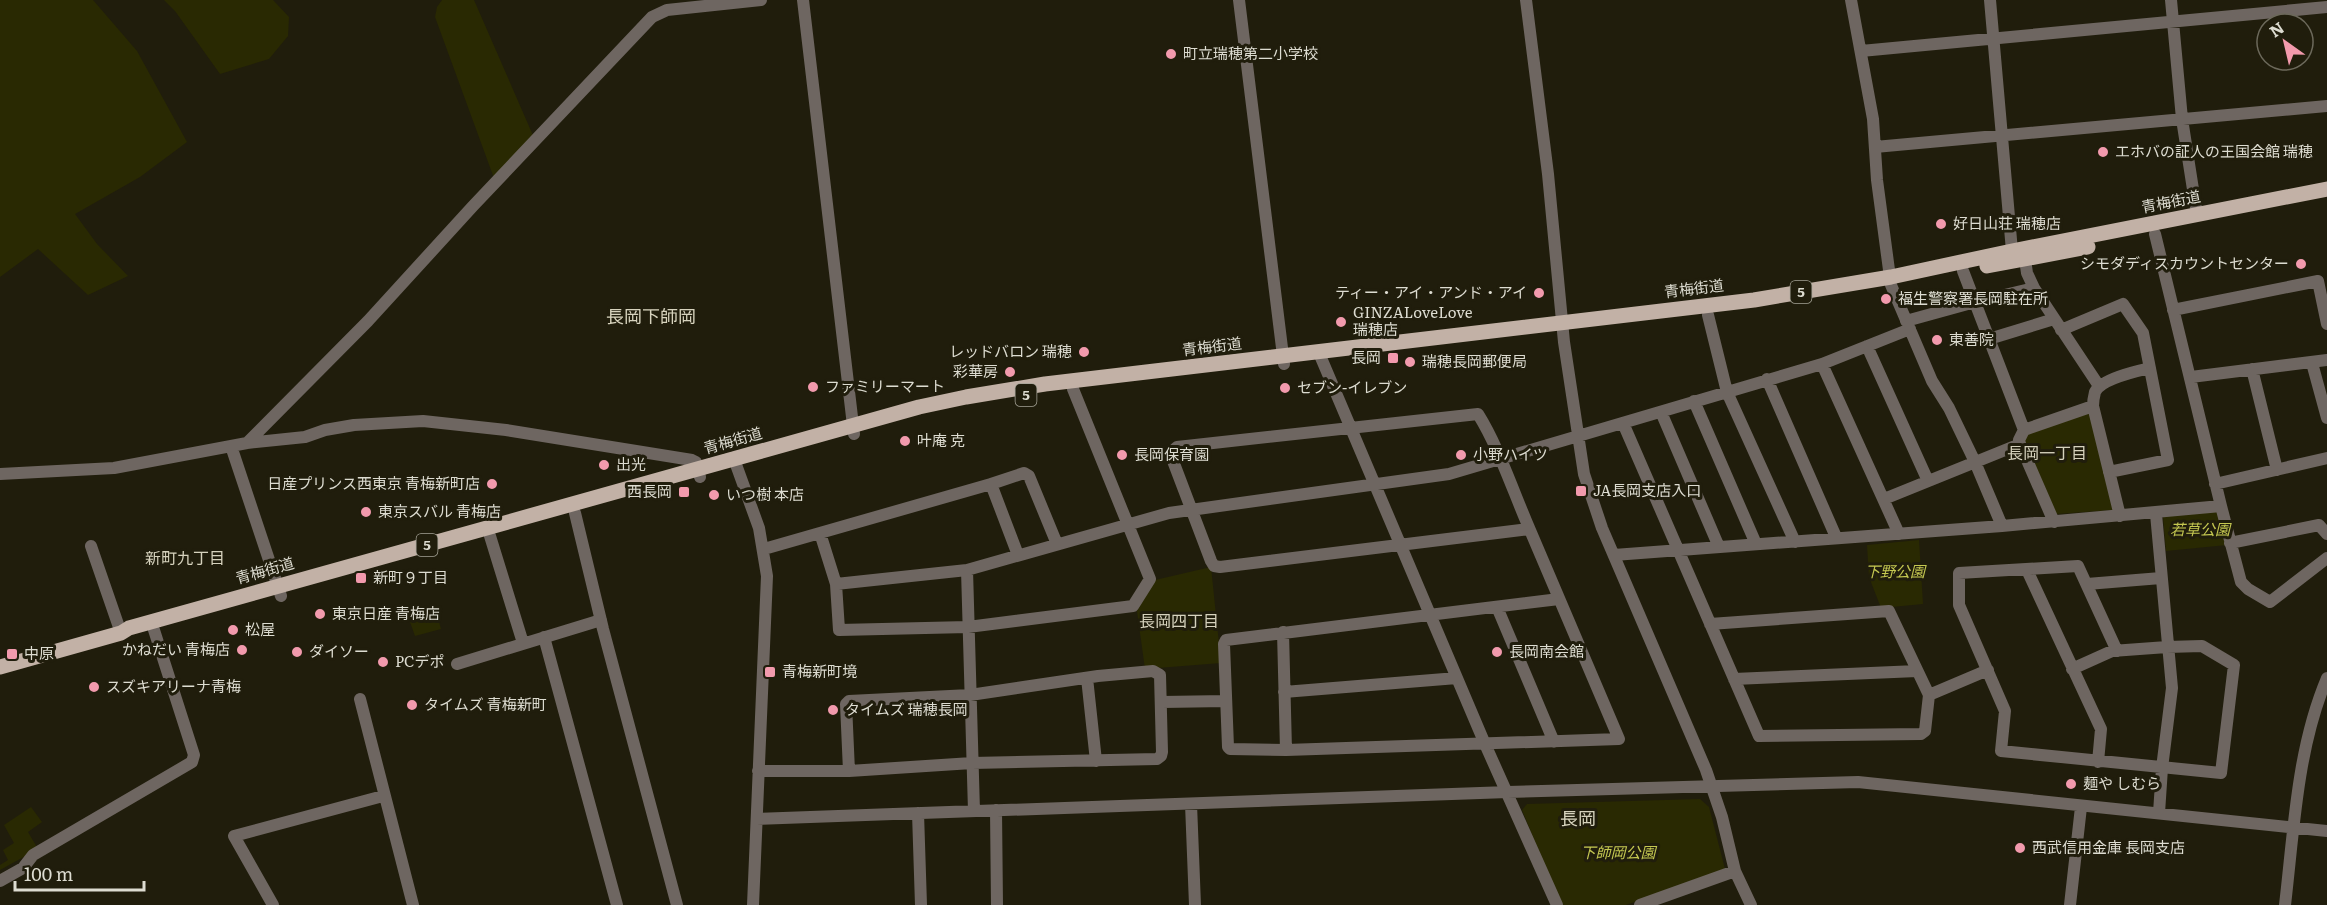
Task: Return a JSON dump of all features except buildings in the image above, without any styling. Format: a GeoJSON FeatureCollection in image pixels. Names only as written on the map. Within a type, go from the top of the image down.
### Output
{"type":"FeatureCollection","features":[{"type":"Feature","properties":{"kind":"main road","name":"青梅街道"},"geometry":{"type":"LineString","coordinates":[[121,633],[130,636],[154,630],[279,591],[966,397],[1078,380],[1284,361],[1563,328],[1708,315],[2019,255],[2197,215],[2327,189]]}},
{"type":"Feature","properties":{"kind":"main road","name":"青梅街道"},"geometry":{"type":"LineString","coordinates":[[1563,328],[1963,271],[2019,255],[2155,234],[2327,198]]}},
{"type":"Feature","properties":{"kind":"main road","name":"青梅街道"},"geometry":{"type":"LineString","coordinates":[[854,430],[979,401],[1284,361]]}},
{"type":"Feature","properties":{"kind":"main road","name":"青梅街道"},"geometry":{"type":"LineString","coordinates":[[0,668],[121,633],[129,628],[575,513],[699,473]]}},
{"type":"Feature","properties":{"kind":"street"},"geometry":{"type":"LineString","coordinates":[[247,443],[359,330],[652,17],[658,6],[761,0]]}},
{"type":"Feature","properties":{"kind":"street"},"geometry":{"type":"LineString","coordinates":[[802,0],[854,430]]}},
{"type":"Feature","properties":{"kind":"street"},"geometry":{"type":"LineString","coordinates":[[1239,0],[1284,361]]}},
{"type":"Feature","properties":{"kind":"street"},"geometry":{"type":"LineString","coordinates":[[1526,0],[1548,174],[1576,436],[1589,491],[1713,786],[1735,871],[1751,905]]}},
{"type":"Feature","properties":{"kind":"street"},"geometry":{"type":"LineString","coordinates":[[1851,0],[1875,147],[1877,180],[1891,281],[1932,381],[1949,408],[2002,526]]}},
{"type":"Feature","properties":{"kind":"street"},"geometry":{"type":"LineString","coordinates":[[1990,0],[2002,137],[2019,255],[2034,288],[2099,386]]}},
{"type":"Feature","properties":{"kind":"street"},"geometry":{"type":"LineString","coordinates":[[2171,0],[2182,119],[2197,215]]}},
{"type":"Feature","properties":{"kind":"street"},"geometry":{"type":"LineString","coordinates":[[1861,51],[2327,7]]}},
{"type":"Feature","properties":{"kind":"street"},"geometry":{"type":"LineString","coordinates":[[1875,147],[2327,106]]}},
{"type":"Feature","properties":{"kind":"street"},"geometry":{"type":"LineString","coordinates":[[2155,234],[2241,582],[2270,602],[2327,558]]}},
{"type":"Feature","properties":{"kind":"street"},"geometry":{"type":"LineString","coordinates":[[1963,271],[2024,430]]}},
{"type":"Feature","properties":{"kind":"street"},"geometry":{"type":"LineString","coordinates":[[2174,310],[2318,281],[2327,324]]}},
{"type":"Feature","properties":{"kind":"street"},"geometry":{"type":"LineString","coordinates":[[836,584],[967,570],[1191,509],[1449,474],[1822,364],[1867,346],[1908,325],[1975,302],[2034,288]]}},
{"type":"Feature","properties":{"kind":"street"},"geometry":{"type":"LineString","coordinates":[[2061,330],[2123,304],[2143,333],[2168,460],[2109,472]]}},
{"type":"Feature","properties":{"kind":"street"},"geometry":{"type":"LineString","coordinates":[[1708,315],[1727,392],[1796,542]]}},
{"type":"Feature","properties":{"kind":"street"},"geometry":{"type":"LineString","coordinates":[[1989,339],[2054,319]]}},
{"type":"Feature","properties":{"kind":"street"},"geometry":{"type":"LineString","coordinates":[[1867,346],[1929,481]]}},
{"type":"Feature","properties":{"kind":"street"},"geometry":{"type":"LineString","coordinates":[[1321,357],[1485,744],[1557,905]]}},
{"type":"Feature","properties":{"kind":"street"},"geometry":{"type":"LineString","coordinates":[[2191,377],[2327,360]]}},
{"type":"Feature","properties":{"kind":"street"},"geometry":{"type":"LineString","coordinates":[[2312,363],[2327,418]]}},
{"type":"Feature","properties":{"kind":"street"},"geometry":{"type":"LineString","coordinates":[[1822,364],[1899,534]]}},
{"type":"Feature","properties":{"kind":"street"},"geometry":{"type":"LineString","coordinates":[[2120,516],[2092,406],[2099,386],[2129,372],[2150,368]]}},
{"type":"Feature","properties":{"kind":"street"},"geometry":{"type":"LineString","coordinates":[[2252,369],[2277,471]]}},
{"type":"Feature","properties":{"kind":"street"},"geometry":{"type":"LineString","coordinates":[[1767,379],[1836,537]]}},
{"type":"Feature","properties":{"kind":"street"},"geometry":{"type":"LineString","coordinates":[[820,533],[836,584],[839,630],[968,627],[1133,606],[1150,579],[1073,389]]}},
{"type":"Feature","properties":{"kind":"street"},"geometry":{"type":"LineString","coordinates":[[1694,401],[1756,544]]}},
{"type":"Feature","properties":{"kind":"street"},"geometry":{"type":"LineString","coordinates":[[2054,522],[2019,440],[2024,430],[2092,406]]}},
{"type":"Feature","properties":{"kind":"street"},"geometry":{"type":"LineString","coordinates":[[1661,412],[1719,547]]}},
{"type":"Feature","properties":{"kind":"street"},"geometry":{"type":"LineString","coordinates":[[1529,529],[1214,566],[1170,457],[1171,450],[1177,447],[1474,413],[1480,417],[1500,460],[1619,739],[1286,750],[1230,749],[1228,747],[1226,700],[1226,640],[1559,599]]}},
{"type":"Feature","properties":{"kind":"street"},"geometry":{"type":"LineString","coordinates":[[0,474],[114,468],[247,443],[305,437],[325,430],[354,425],[432,420],[692,460],[696,462],[699,473]]}},
{"type":"Feature","properties":{"kind":"street"},"geometry":{"type":"LineString","coordinates":[[1623,423],[1710,624],[1759,736],[1922,734],[1925,731],[1929,695],[1889,611],[1710,624]]}},
{"type":"Feature","properties":{"kind":"street"},"geometry":{"type":"LineString","coordinates":[[1884,499],[2020,444]]}},
{"type":"Feature","properties":{"kind":"street"},"geometry":{"type":"LineString","coordinates":[[231,446],[279,591]]}},
{"type":"Feature","properties":{"kind":"street"},"geometry":{"type":"LineString","coordinates":[[2215,484],[2327,458]]}},
{"type":"Feature","properties":{"kind":"street"},"geometry":{"type":"LineString","coordinates":[[735,463],[755,515],[764,549],[767,599],[753,905]]}},
{"type":"Feature","properties":{"kind":"street"},"geometry":{"type":"LineString","coordinates":[[764,549],[1024,473],[1029,476],[1057,544]]}},
{"type":"Feature","properties":{"kind":"street"},"geometry":{"type":"LineString","coordinates":[[991,484],[1018,555]]}},
{"type":"Feature","properties":{"kind":"street"},"geometry":{"type":"LineString","coordinates":[[1614,555],[2156,514],[2221,506]]}},
{"type":"Feature","properties":{"kind":"street"},"geometry":{"type":"LineString","coordinates":[[575,513],[677,905]]}},
{"type":"Feature","properties":{"kind":"street"},"geometry":{"type":"LineString","coordinates":[[2156,514],[2172,688],[2159,813]]}},
{"type":"Feature","properties":{"kind":"street"},"geometry":{"type":"LineString","coordinates":[[2230,543],[2324,526]]}},
{"type":"Feature","properties":{"kind":"street"},"geometry":{"type":"LineString","coordinates":[[490,536],[523,643]]}},
{"type":"Feature","properties":{"kind":"street"},"geometry":{"type":"LineString","coordinates":[[91,546],[121,633]]}},
{"type":"Feature","properties":{"kind":"street"},"geometry":{"type":"LineString","coordinates":[[2072,669],[2117,651],[2167,646],[2202,646],[2234,666],[2221,773],[2001,751],[2005,711],[1959,605],[1959,573],[2076,565],[2080,568],[2117,651]]}},
{"type":"Feature","properties":{"kind":"street"},"geometry":{"type":"LineString","coordinates":[[967,570],[974,811]]}},
{"type":"Feature","properties":{"kind":"street"},"geometry":{"type":"LineString","coordinates":[[2027,570],[2101,729],[2098,762]]}},
{"type":"Feature","properties":{"kind":"street"},"geometry":{"type":"LineString","coordinates":[[2087,584],[2161,578]]}},
{"type":"Feature","properties":{"kind":"street"},"geometry":{"type":"LineString","coordinates":[[1497,607],[1554,742]]}},
{"type":"Feature","properties":{"kind":"street"},"geometry":{"type":"LineString","coordinates":[[457,664],[602,620]]}},
{"type":"Feature","properties":{"kind":"street"},"geometry":{"type":"LineString","coordinates":[[0,881],[24,868],[33,855],[192,762],[194,754],[154,630]]}},
{"type":"Feature","properties":{"kind":"street"},"geometry":{"type":"LineString","coordinates":[[1283,632],[1286,750]]}},
{"type":"Feature","properties":{"kind":"street"},"geometry":{"type":"LineString","coordinates":[[544,637],[616,905]]}},
{"type":"Feature","properties":{"kind":"street"},"geometry":{"type":"LineString","coordinates":[[1929,695],[1988,670]]}},
{"type":"Feature","properties":{"kind":"street"},"geometry":{"type":"LineString","coordinates":[[758,771],[849,771],[972,763],[1157,759],[1161,756],[1160,675],[1153,671],[970,695],[847,702],[849,771]]}},
{"type":"Feature","properties":{"kind":"street"},"geometry":{"type":"LineString","coordinates":[[1734,679],[1917,671]]}},
{"type":"Feature","properties":{"kind":"street"},"geometry":{"type":"LineString","coordinates":[[1087,678],[1096,761]]}},
{"type":"Feature","properties":{"kind":"street"},"geometry":{"type":"LineString","coordinates":[[1284,692],[1457,678]]}},
{"type":"Feature","properties":{"kind":"street"},"geometry":{"type":"LineString","coordinates":[[2284,905],[2307,737],[2315,706],[2327,678]]}},
{"type":"Feature","properties":{"kind":"street"},"geometry":{"type":"LineString","coordinates":[[360,699],[413,905]]}},
{"type":"Feature","properties":{"kind":"street"},"geometry":{"type":"LineString","coordinates":[[1162,702],[1226,700]]}},
{"type":"Feature","properties":{"kind":"street"},"geometry":{"type":"LineString","coordinates":[[757,819],[1858,782],[2327,831]]}},
{"type":"Feature","properties":{"kind":"street"},"geometry":{"type":"LineString","coordinates":[[273,905],[234,837],[384,796]]}},
{"type":"Feature","properties":{"kind":"street"},"geometry":{"type":"LineString","coordinates":[[1191,804],[1195,905]]}},
{"type":"Feature","properties":{"kind":"street"},"geometry":{"type":"LineString","coordinates":[[2070,905],[2081,807]]}},
{"type":"Feature","properties":{"kind":"street"},"geometry":{"type":"LineString","coordinates":[[996,810],[997,905]]}},
{"type":"Feature","properties":{"kind":"street"},"geometry":{"type":"LineString","coordinates":[[918,813],[921,905]]}},
{"type":"Feature","properties":{"kind":"street"},"geometry":{"type":"LineString","coordinates":[[1640,905],[1735,871]]}},
{"type":"Feature","properties":{"kind":"green space"},"geometry":{"type":"Polygon","coordinates":[[[0,0],[93,0],[137,51],[187,142],[140,177],[75,214],[97,244],[128,276],[88,295],[38,249],[0,277],[0,0]]]}},
{"type":"Feature","properties":{"kind":"green space"},"geometry":{"type":"Polygon","coordinates":[[[164,0],[273,0],[289,17],[288,36],[269,59],[220,74],[175,11],[164,0]]]}},
{"type":"Feature","properties":{"kind":"green space"},"geometry":{"type":"Polygon","coordinates":[[[442,0],[474,0],[535,140],[495,181],[435,17],[437,7],[442,0]]]}},
{"type":"Feature","properties":{"kind":"green space"},"geometry":{"type":"Polygon","coordinates":[[[2089,411],[2113,510],[2056,514],[2022,439],[2024,434],[2089,411]]]}},
{"type":"Feature","properties":{"kind":"green space","name":"若草公園"},"geometry":{"type":"Polygon","coordinates":[[[2219,512],[2227,545],[2166,551],[2163,516],[2219,512]]]}},
{"type":"Feature","properties":{"kind":"green space","name":"下野公園"},"geometry":{"type":"Polygon","coordinates":[[[1919,540],[1923,604],[1881,608],[1869,577],[1867,545],[1919,540]]]}},
{"type":"Feature","properties":{"kind":"green space"},"geometry":{"type":"Polygon","coordinates":[[[1211,567],[1221,663],[1145,669],[1137,611],[1155,580],[1211,567]]]}},
{"type":"Feature","properties":{"kind":"green space"},"geometry":{"type":"Polygon","coordinates":[[[437,614],[441,629],[415,636],[410,622],[437,614]]]}},
{"type":"Feature","properties":{"kind":"green space","name":"下師岡公園"},"geometry":{"type":"Polygon","coordinates":[[[1700,799],[1709,807],[1725,869],[1626,905],[1561,905],[1522,810],[1527,804],[1700,799]]]}},
{"type":"Feature","properties":{"kind":"green space"},"geometry":{"type":"Polygon","coordinates":[[[31,807],[42,822],[28,832],[38,849],[0,870],[0,865],[8,860],[3,850],[14,843],[4,825],[31,807]]]}},
{"type":"Feature","properties":{"kind":"place","name":"町立瑞穂第二小学校"},"geometry":{"type":"Point","coordinates":[1171,54]}},
{"type":"Feature","properties":{"kind":"place","name":"エホバの証人の王国会館 瑞穂"},"geometry":{"type":"Point","coordinates":[2103,152]}},
{"type":"Feature","properties":{"kind":"place","name":"好日山荘 瑞穂店"},"geometry":{"type":"Point","coordinates":[1941,224]}},
{"type":"Feature","properties":{"kind":"place","name":"シモダディスカウントセンター"},"geometry":{"type":"Point","coordinates":[2301,264]}},
{"type":"Feature","properties":{"kind":"place","name":"ティー・アイ・アンド・アイ"},"geometry":{"type":"Point","coordinates":[1539,293]}},
{"type":"Feature","properties":{"kind":"place","name":"福生警察署長岡駐在所"},"geometry":{"type":"Point","coordinates":[1886,299]}},
{"type":"Feature","properties":{"kind":"place","name":"GINZALoveLove 瑞穂店"},"geometry":{"type":"Point","coordinates":[1341,322]}},
{"type":"Feature","properties":{"kind":"place","name":"東善院"},"geometry":{"type":"Point","coordinates":[1937,340]}},
{"type":"Feature","properties":{"kind":"place","name":"レッドバロン 瑞穂"},"geometry":{"type":"Point","coordinates":[1084,352]}},
{"type":"Feature","properties":{"kind":"place","name":"長岡"},"geometry":{"type":"Point","coordinates":[1393,358]}},
{"type":"Feature","properties":{"kind":"place","name":"瑞穂長岡郵便局"},"geometry":{"type":"Point","coordinates":[1410,362]}},
{"type":"Feature","properties":{"kind":"place","name":"彩華房"},"geometry":{"type":"Point","coordinates":[1010,372]}},
{"type":"Feature","properties":{"kind":"place","name":"ファミリーマート"},"geometry":{"type":"Point","coordinates":[813,387]}},
{"type":"Feature","properties":{"kind":"place","name":"セブン-イレブン"},"geometry":{"type":"Point","coordinates":[1285,388]}},
{"type":"Feature","properties":{"kind":"place","name":"叶庵 克"},"geometry":{"type":"Point","coordinates":[905,441]}},
{"type":"Feature","properties":{"kind":"place","name":"長岡保育園"},"geometry":{"type":"Point","coordinates":[1122,455]}},
{"type":"Feature","properties":{"kind":"place","name":"小野ハイツ"},"geometry":{"type":"Point","coordinates":[1461,455]}},
{"type":"Feature","properties":{"kind":"place","name":"出光"},"geometry":{"type":"Point","coordinates":[604,465]}},
{"type":"Feature","properties":{"kind":"place","name":"日産プリンス西東京 青梅新町店"},"geometry":{"type":"Point","coordinates":[492,484]}},
{"type":"Feature","properties":{"kind":"place","name":"JA長岡支店入口"},"geometry":{"type":"Point","coordinates":[1581,491]}},
{"type":"Feature","properties":{"kind":"place","name":"西長岡"},"geometry":{"type":"Point","coordinates":[684,492]}},
{"type":"Feature","properties":{"kind":"place","name":"いつ樹 本店"},"geometry":{"type":"Point","coordinates":[714,495]}},
{"type":"Feature","properties":{"kind":"place","name":"東京スバル 青梅店"},"geometry":{"type":"Point","coordinates":[366,512]}},
{"type":"Feature","properties":{"kind":"place","name":"新町９丁目"},"geometry":{"type":"Point","coordinates":[361,578]}},
{"type":"Feature","properties":{"kind":"place","name":"東京日産 青梅店"},"geometry":{"type":"Point","coordinates":[320,614]}},
{"type":"Feature","properties":{"kind":"place","name":"松屋"},"geometry":{"type":"Point","coordinates":[233,630]}},
{"type":"Feature","properties":{"kind":"place","name":"かねだい 青梅店"},"geometry":{"type":"Point","coordinates":[242,650]}},
{"type":"Feature","properties":{"kind":"place","name":"ダイソー"},"geometry":{"type":"Point","coordinates":[297,652]}},
{"type":"Feature","properties":{"kind":"place","name":"長岡南会館"},"geometry":{"type":"Point","coordinates":[1497,652]}},
{"type":"Feature","properties":{"kind":"place","name":"中原"},"geometry":{"type":"Point","coordinates":[12,654]}},
{"type":"Feature","properties":{"kind":"place","name":"PCデポ"},"geometry":{"type":"Point","coordinates":[383,662]}},
{"type":"Feature","properties":{"kind":"place","name":"青梅新町境"},"geometry":{"type":"Point","coordinates":[770,672]}},
{"type":"Feature","properties":{"kind":"place","name":"スズキアリーナ青梅"},"geometry":{"type":"Point","coordinates":[94,687]}},
{"type":"Feature","properties":{"kind":"place","name":"タイムズ 青梅新町"},"geometry":{"type":"Point","coordinates":[412,705]}},
{"type":"Feature","properties":{"kind":"place","name":"タイムズ 瑞穂長岡"},"geometry":{"type":"Point","coordinates":[833,710]}},
{"type":"Feature","properties":{"kind":"place","name":"麺や しむら"},"geometry":{"type":"Point","coordinates":[2071,784]}},
{"type":"Feature","properties":{"kind":"place","name":"西武信用金庫 長岡支店"},"geometry":{"type":"Point","coordinates":[2020,848]}},
{"type":"Feature","properties":{"kind":"district","name":"長岡下師岡"},"geometry":{"type":"Point","coordinates":[651,317]}},
{"type":"Feature","properties":{"kind":"district","name":"長岡一丁目"},"geometry":{"type":"Point","coordinates":[2047,453]}},
{"type":"Feature","properties":{"kind":"district","name":"新町九丁目"},"geometry":{"type":"Point","coordinates":[185,558]}},
{"type":"Feature","properties":{"kind":"district","name":"長岡四丁目"},"geometry":{"type":"Point","coordinates":[1179,621]}},
{"type":"Feature","properties":{"kind":"district","name":"長岡"},"geometry":{"type":"Point","coordinates":[1578,819]}}]}
